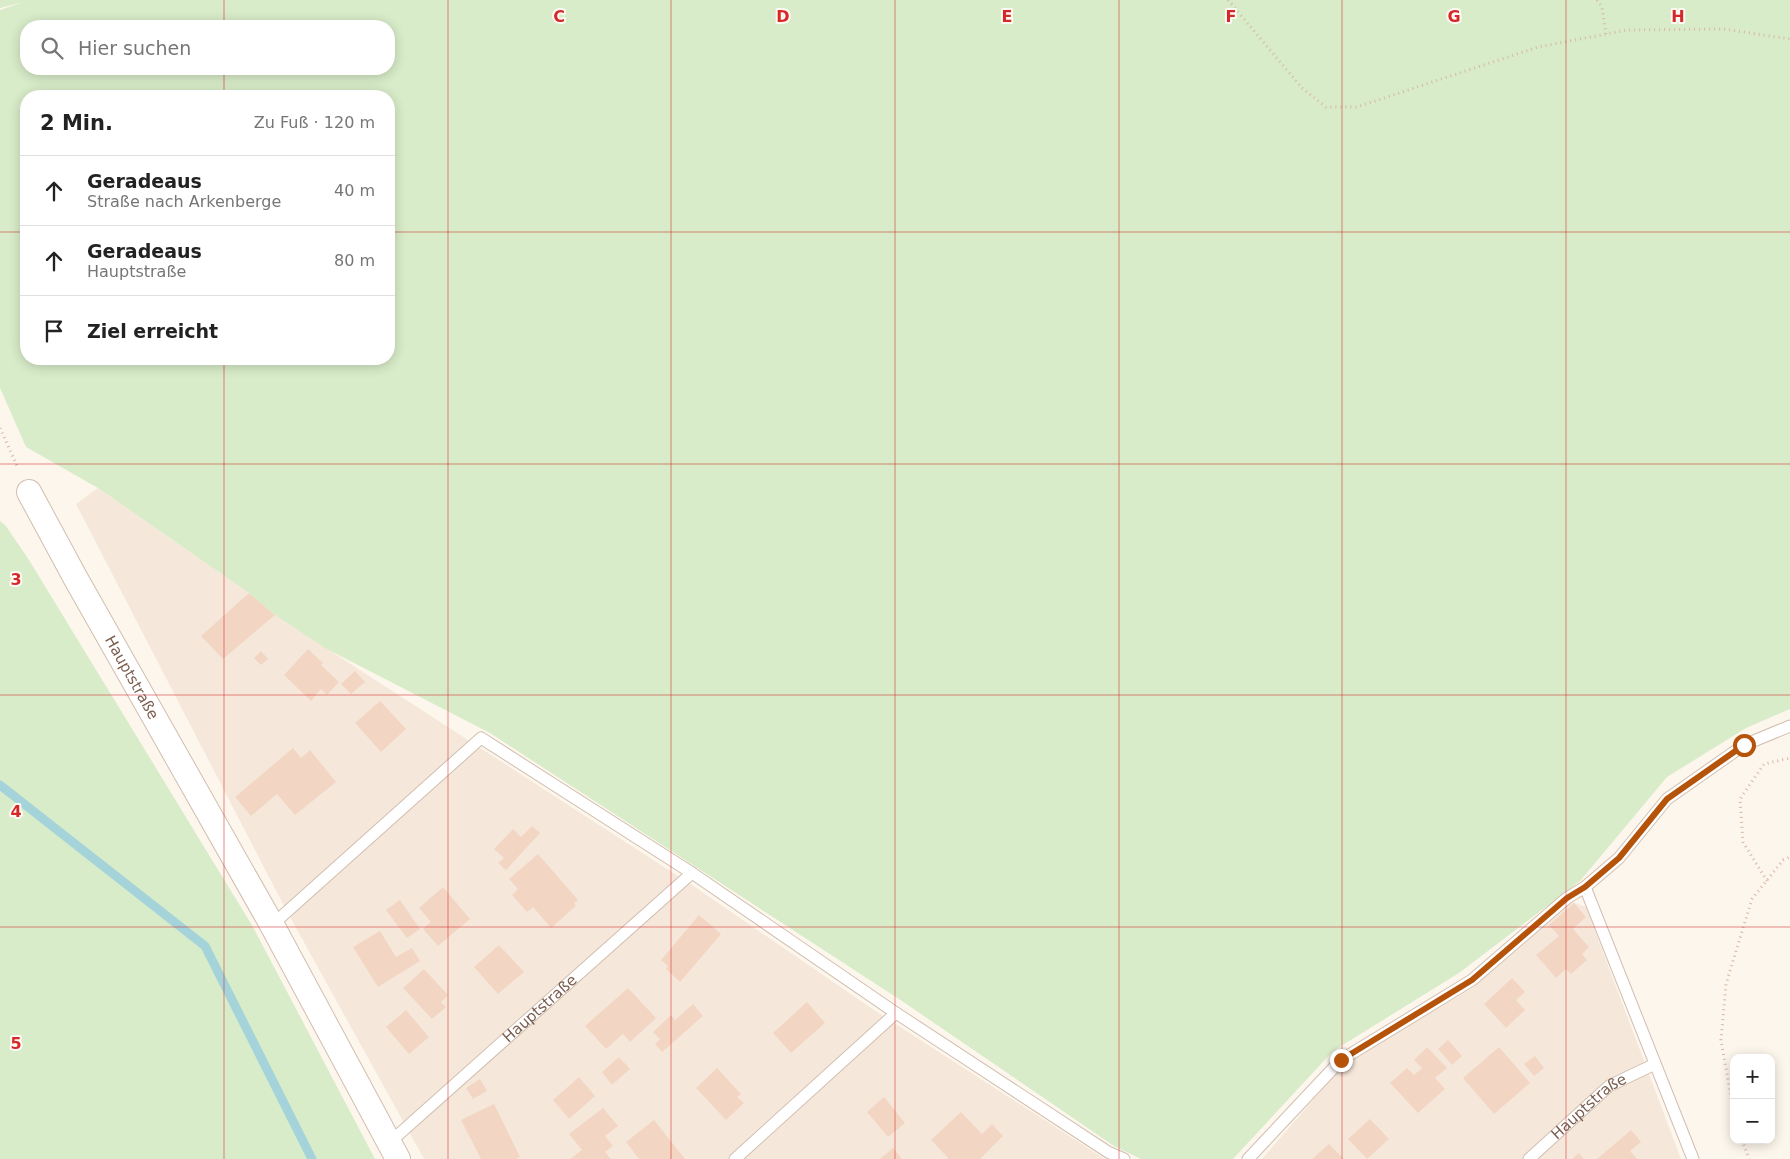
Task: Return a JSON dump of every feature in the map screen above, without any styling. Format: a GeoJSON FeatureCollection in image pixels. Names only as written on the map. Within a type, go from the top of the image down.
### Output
{"type":"FeatureCollection","features":[{"type":"Feature","properties":{"kind":"street","name":"Hauptstraße"},"geometry":{"type":"LineString","coordinates":[[29,492],[76,579],[272,925],[394,1151]]}},
{"type":"Feature","properties":{"kind":"lane"},"geometry":{"type":"LineString","coordinates":[[1248,1159],[1341,1060],[1472,980],[1567,898],[1585,887],[1619,858],[1667,799],[1744,745],[1790,726]]}},
{"type":"Feature","properties":{"kind":"lane"},"geometry":{"type":"LineString","coordinates":[[272,925],[482,738],[692,873],[1104,1155],[1124,1159]]}},
{"type":"Feature","properties":{"kind":"lane","name":"Hauptstraße"},"geometry":{"type":"LineString","coordinates":[[394,1151],[692,873]]}},
{"type":"Feature","properties":{"kind":"lane"},"geometry":{"type":"LineString","coordinates":[[1585,887],[1693,1159]]}},
{"type":"Feature","properties":{"kind":"lane"},"geometry":{"type":"LineString","coordinates":[[735,1159],[896,1013]]}},
{"type":"Feature","properties":{"kind":"lane","name":"Hauptstraße"},"geometry":{"type":"LineString","coordinates":[[1529,1159],[1609,1086],[1655,1064]]}},
{"type":"Feature","properties":{"kind":"path"},"geometry":{"type":"LineString","coordinates":[[1228,0],[1302,88],[1326,107],[1357,107],[1538,47],[1627,30],[1724,29],[1790,39]]}},
{"type":"Feature","properties":{"kind":"path"},"geometry":{"type":"LineString","coordinates":[[1597,0],[1602,7],[1606,34]]}},
{"type":"Feature","properties":{"kind":"path"},"geometry":{"type":"LineString","coordinates":[[0,428],[29,492]]}},
{"type":"Feature","properties":{"kind":"path"},"geometry":{"type":"LineString","coordinates":[[1767,881],[1743,842],[1740,799],[1764,764],[1790,758]]}},
{"type":"Feature","properties":{"kind":"path"},"geometry":{"type":"LineString","coordinates":[[1731,1099],[1720,1040],[1726,984],[1752,899],[1784,860],[1790,857]]}},
{"type":"Feature","properties":{"kind":"path"},"geometry":{"type":"LineString","coordinates":[[1743,1144],[1749,1159]]}},
{"type":"Feature","properties":{"kind":"shaded area"},"geometry":{"type":"Polygon","coordinates":[[[98,488],[249,593],[275,615],[695,887],[874,1010],[1105,1159],[424,1159],[285,908],[76,504],[98,488]]]}},
{"type":"Feature","properties":{"kind":"shaded area"},"geometry":{"type":"Polygon","coordinates":[[[1572,902],[1586,907],[1681,1159],[1262,1159],[1344,1064],[1471,989],[1572,902]]]}},
{"type":"Feature","properties":{"kind":"green space"},"geometry":{"type":"Polygon","coordinates":[[[0,0],[1790,0],[1790,709],[1746,728],[1667,777],[1580,881],[1459,973],[1333,1051],[1233,1159],[1141,1159],[1114,1146],[902,1001],[490,733],[325,648],[275,615],[249,593],[98,488],[26,447],[0,388],[0,10],[24,2],[0,8],[0,0]]]}},
{"type":"Feature","properties":{"kind":"green space"},"geometry":{"type":"Polygon","coordinates":[[[0,521],[6,526],[29,560],[253,927],[375,1159],[0,1159],[0,521]]]}},
{"type":"Feature","properties":{"kind":"building"},"geometry":{"type":"Polygon","coordinates":[[[249,593],[275,615],[223,659],[201,636],[249,593]]]}},
{"type":"Feature","properties":{"kind":"building"},"geometry":{"type":"Polygon","coordinates":[[[308,649],[339,682],[327,695],[321,689],[311,701],[284,675],[308,649]]]}},
{"type":"Feature","properties":{"kind":"building"},"geometry":{"type":"Polygon","coordinates":[[[261,651],[268,659],[261,665],[254,658],[261,651]]]}},
{"type":"Feature","properties":{"kind":"building"},"geometry":{"type":"Polygon","coordinates":[[[355,671],[365,682],[351,694],[341,684],[355,671]]]}},
{"type":"Feature","properties":{"kind":"building"},"geometry":{"type":"Polygon","coordinates":[[[380,701],[406,729],[381,752],[355,723],[380,701]]]}},
{"type":"Feature","properties":{"kind":"building"},"geometry":{"type":"Polygon","coordinates":[[[293,748],[301,758],[310,750],[336,782],[295,815],[277,794],[251,816],[235,797],[293,748]]]}},
{"type":"Feature","properties":{"kind":"building"},"geometry":{"type":"Polygon","coordinates":[[[532,826],[540,833],[506,870],[498,863],[504,858],[494,849],[513,829],[521,837],[532,826]]]}},
{"type":"Feature","properties":{"kind":"building"},"geometry":{"type":"Polygon","coordinates":[[[538,854],[578,900],[574,903],[576,906],[551,928],[533,907],[527,912],[512,895],[518,889],[509,879],[538,854]]]}},
{"type":"Feature","properties":{"kind":"building"},"geometry":{"type":"Polygon","coordinates":[[[443,887],[470,919],[438,946],[423,929],[431,922],[419,908],[443,887]]]}},
{"type":"Feature","properties":{"kind":"building"},"geometry":{"type":"Polygon","coordinates":[[[400,900],[420,929],[407,938],[386,910],[400,900]]]}},
{"type":"Feature","properties":{"kind":"building"},"geometry":{"type":"Polygon","coordinates":[[[1574,903],[1586,917],[1573,929],[1589,947],[1582,954],[1587,960],[1571,974],[1566,969],[1556,978],[1536,955],[1559,936],[1549,925],[1574,903]]]}},
{"type":"Feature","properties":{"kind":"building"},"geometry":{"type":"Polygon","coordinates":[[[699,915],[721,934],[680,982],[666,969],[668,966],[661,960],[699,915]]]}},
{"type":"Feature","properties":{"kind":"building"},"geometry":{"type":"Polygon","coordinates":[[[380,931],[396,957],[412,948],[420,961],[378,987],[353,947],[380,931]]]}},
{"type":"Feature","properties":{"kind":"building"},"geometry":{"type":"Polygon","coordinates":[[[499,945],[524,972],[498,994],[474,967],[499,945]]]}},
{"type":"Feature","properties":{"kind":"building"},"geometry":{"type":"Polygon","coordinates":[[[424,969],[448,995],[441,1002],[446,1007],[432,1019],[403,988],[424,969]]]}},
{"type":"Feature","properties":{"kind":"building"},"geometry":{"type":"Polygon","coordinates":[[[1512,978],[1525,992],[1516,1000],[1525,1010],[1506,1028],[1484,1004],[1512,978]]]}},
{"type":"Feature","properties":{"kind":"building"},"geometry":{"type":"Polygon","coordinates":[[[628,988],[656,1018],[630,1042],[623,1034],[606,1049],[585,1026],[628,988]]]}},
{"type":"Feature","properties":{"kind":"building"},"geometry":{"type":"Polygon","coordinates":[[[807,1002],[825,1023],[791,1053],[773,1033],[807,1002]]]}},
{"type":"Feature","properties":{"kind":"building"},"geometry":{"type":"Polygon","coordinates":[[[693,1004],[703,1016],[662,1052],[655,1044],[660,1039],[653,1032],[671,1015],[675,1020],[693,1004]]]}},
{"type":"Feature","properties":{"kind":"building"},"geometry":{"type":"Polygon","coordinates":[[[406,1010],[429,1037],[409,1054],[386,1027],[406,1010]]]}},
{"type":"Feature","properties":{"kind":"building"},"geometry":{"type":"Polygon","coordinates":[[[1448,1040],[1462,1056],[1452,1065],[1438,1049],[1448,1040]]]}},
{"type":"Feature","properties":{"kind":"building"},"geometry":{"type":"Polygon","coordinates":[[[1427,1047],[1447,1068],[1435,1078],[1445,1089],[1418,1113],[1390,1083],[1407,1068],[1414,1075],[1422,1068],[1414,1060],[1427,1047]]]}},
{"type":"Feature","properties":{"kind":"building"},"geometry":{"type":"Polygon","coordinates":[[[1499,1047],[1530,1083],[1494,1114],[1463,1078],[1499,1047]]]}},
{"type":"Feature","properties":{"kind":"building"},"geometry":{"type":"Polygon","coordinates":[[[1535,1056],[1544,1068],[1534,1076],[1524,1064],[1535,1056]]]}},
{"type":"Feature","properties":{"kind":"building"},"geometry":{"type":"Polygon","coordinates":[[[619,1057],[630,1069],[612,1085],[602,1072],[619,1057]]]}},
{"type":"Feature","properties":{"kind":"building"},"geometry":{"type":"Polygon","coordinates":[[[717,1068],[741,1094],[737,1097],[744,1103],[726,1120],[696,1088],[717,1068]]]}},
{"type":"Feature","properties":{"kind":"building"},"geometry":{"type":"Polygon","coordinates":[[[579,1077],[595,1096],[569,1119],[553,1100],[579,1077]]]}},
{"type":"Feature","properties":{"kind":"building"},"geometry":{"type":"Polygon","coordinates":[[[480,1079],[487,1091],[473,1099],[466,1088],[480,1079]]]}},
{"type":"Feature","properties":{"kind":"building"},"geometry":{"type":"Polygon","coordinates":[[[884,1097],[905,1123],[888,1137],[867,1112],[884,1097]]]}},
{"type":"Feature","properties":{"kind":"building"},"geometry":{"type":"Polygon","coordinates":[[[494,1104],[520,1157],[516,1159],[481,1159],[461,1120],[494,1104]]]}},
{"type":"Feature","properties":{"kind":"building"},"geometry":{"type":"Polygon","coordinates":[[[603,1108],[618,1126],[605,1136],[613,1146],[605,1152],[611,1159],[570,1159],[582,1150],[569,1134],[603,1108]]]}},
{"type":"Feature","properties":{"kind":"building"},"geometry":{"type":"Polygon","coordinates":[[[961,1112],[982,1134],[992,1124],[1003,1136],[980,1159],[949,1159],[931,1140],[961,1112]]]}},
{"type":"Feature","properties":{"kind":"building"},"geometry":{"type":"Polygon","coordinates":[[[1370,1119],[1389,1139],[1367,1159],[1348,1139],[1370,1119]]]}},
{"type":"Feature","properties":{"kind":"building"},"geometry":{"type":"Polygon","coordinates":[[[654,1120],[685,1159],[639,1159],[626,1142],[654,1120]]]}},
{"type":"Feature","properties":{"kind":"building"},"geometry":{"type":"Polygon","coordinates":[[[1631,1130],[1641,1142],[1630,1151],[1637,1159],[1597,1159],[1631,1130]]]}},
{"type":"Feature","properties":{"kind":"building"},"geometry":{"type":"Polygon","coordinates":[[[1329,1144],[1344,1159],[1312,1159],[1329,1144]]]}},
{"type":"Feature","properties":{"kind":"building"},"geometry":{"type":"Polygon","coordinates":[[[893,1148],[902,1159],[880,1159],[893,1148]]]}},
{"type":"Feature","properties":{"kind":"building"},"geometry":{"type":"Polygon","coordinates":[[[1579,1153],[1584,1159],[1572,1159],[1579,1153]]]}},
{"type":"Feature","properties":{"kind":"waterway"},"geometry":{"type":"LineString","coordinates":[[0,785],[205,946],[312,1159]]}},
{"type":"Feature","properties":{"kind":"route"},"geometry":{"type":"LineString","coordinates":[[1341,1060],[1472,980],[1567,898],[1585,887],[1619,858],[1667,799],[1744,745]]}}]}
